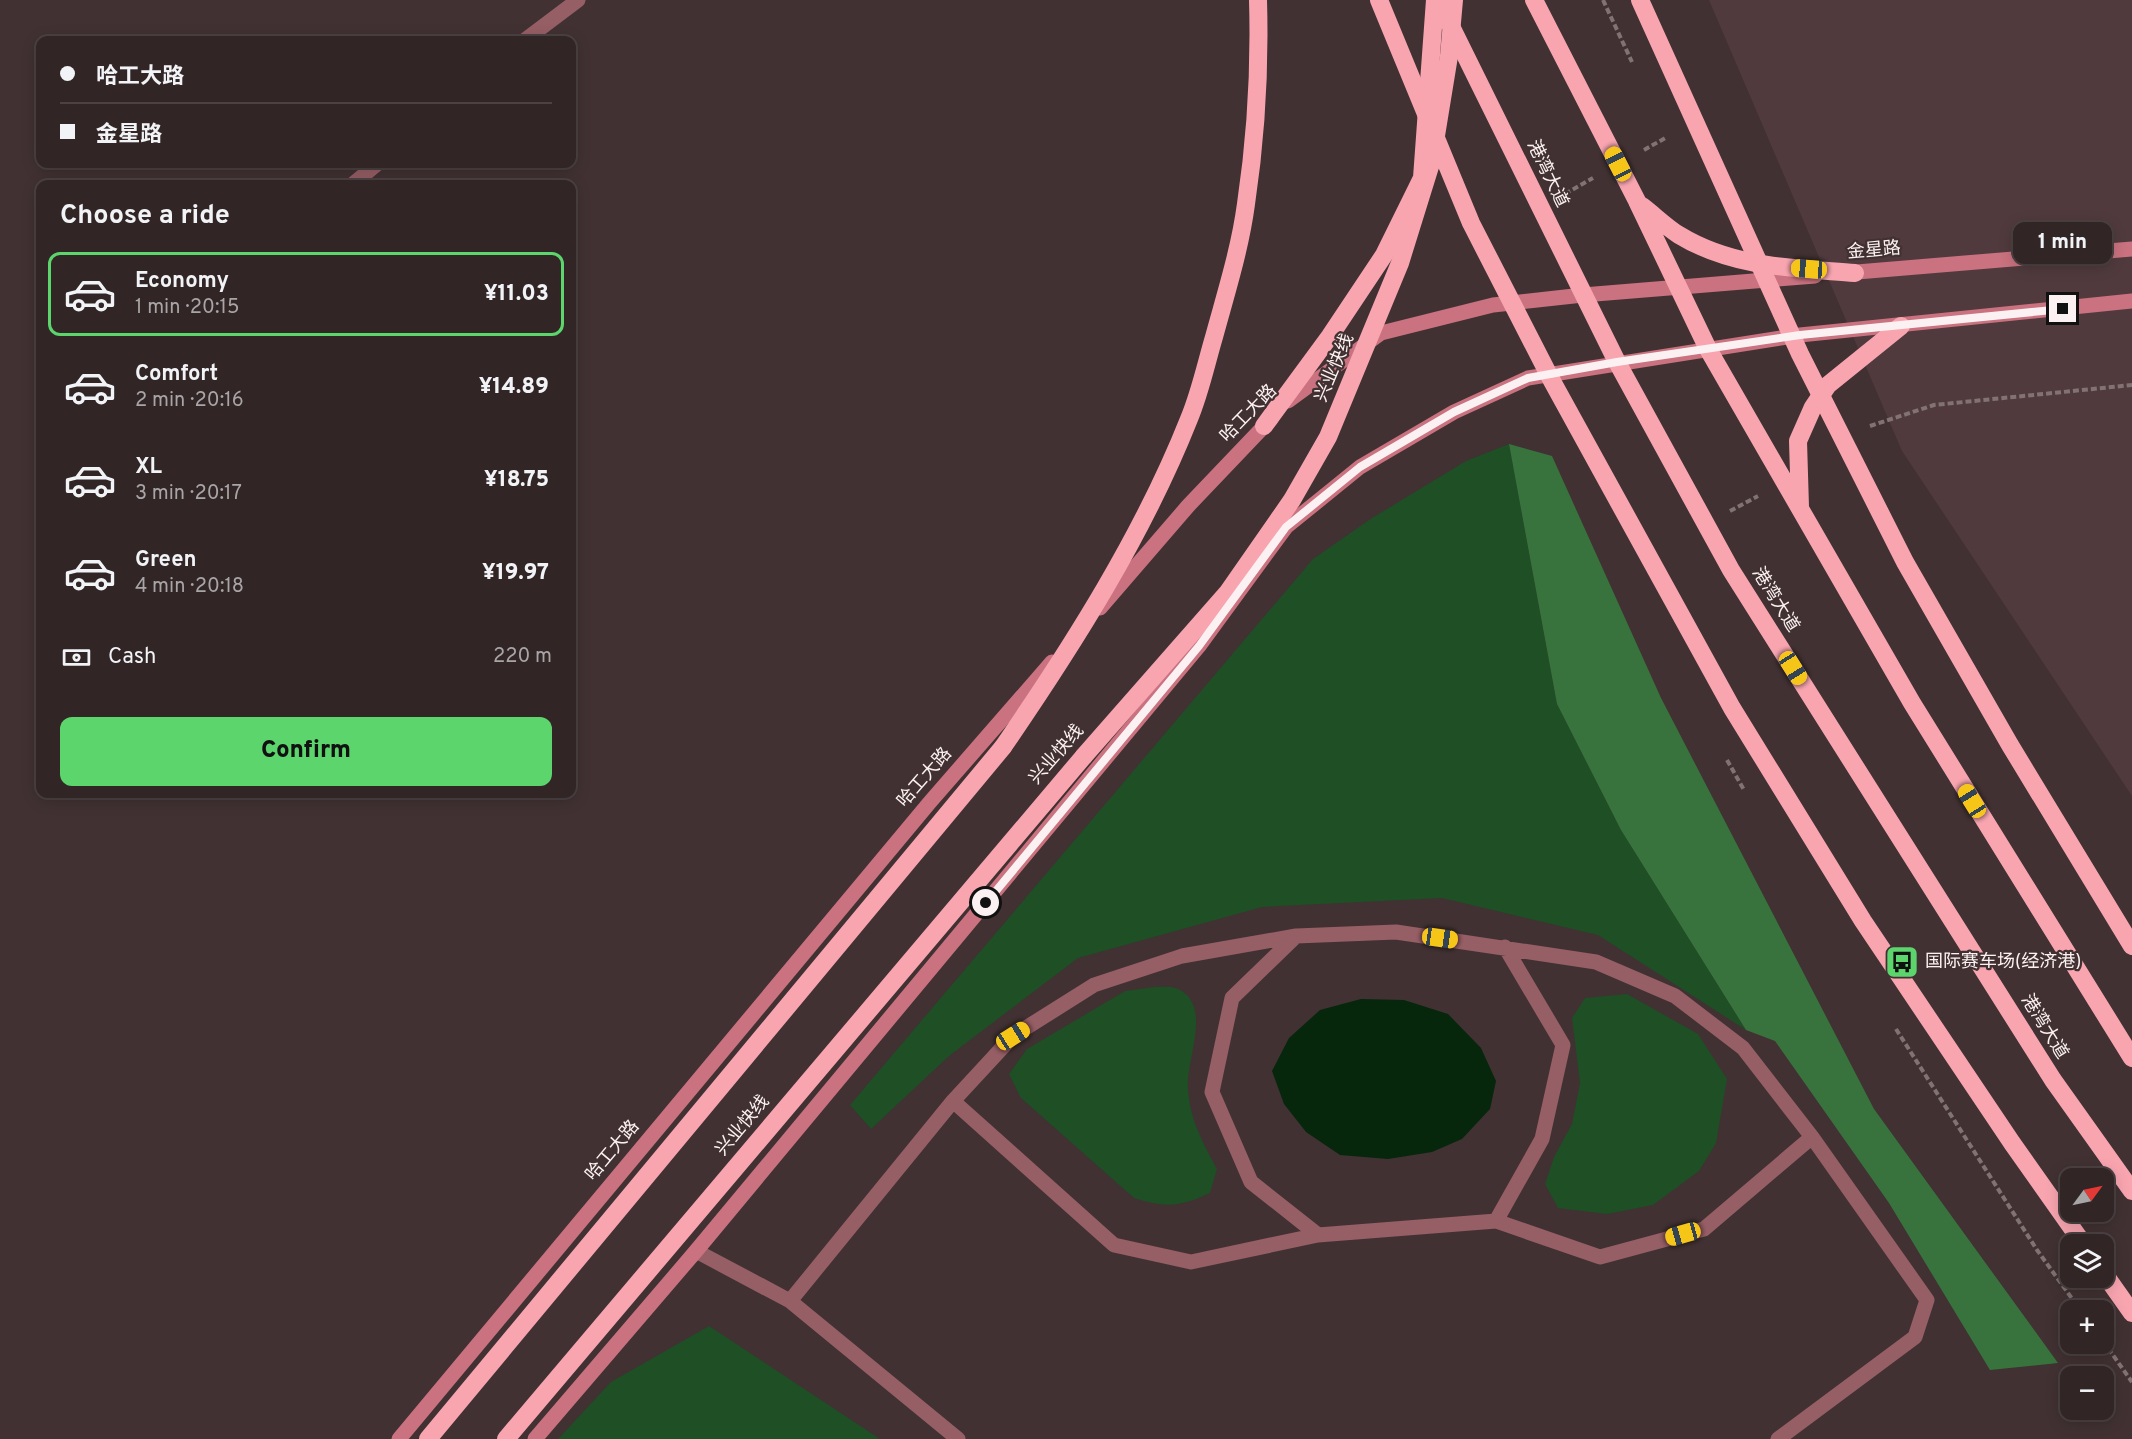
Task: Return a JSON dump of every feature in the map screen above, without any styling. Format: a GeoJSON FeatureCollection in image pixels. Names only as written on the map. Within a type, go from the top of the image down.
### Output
{"type":"FeatureCollection","features":[{"type":"Feature","properties":{"kind":"highway"},"geometry":{"type":"LineString","coordinates":[[428,1439],[1003,747],[1063,660],[1166,473],[1190,417],[1226,292],[1246,205],[1254,138],[1259,45],[1258,0]]}},
{"type":"Feature","properties":{"kind":"highway"},"geometry":{"type":"LineString","coordinates":[[1378,0],[1471,223],[1552,381],[1732,708],[1863,921],[2076,1234]]}},
{"type":"Feature","properties":{"kind":"highway"},"geometry":{"type":"LineString","coordinates":[[1264,426],[1330,336],[1384,255],[1422,178],[1437,0]]}},
{"type":"Feature","properties":{"kind":"highway","name":"港湾大道"},"geometry":{"type":"LineString","coordinates":[[1437,0],[1617,362],[1731,570],[2053,1080],[2132,1191]]}},
{"type":"Feature","properties":{"kind":"highway","name":"兴业快线"},"geometry":{"type":"LineString","coordinates":[[506,1439],[1076,765],[1228,592],[1292,500],[1328,437],[1400,263],[1432,160],[1449,56],[1454,0]]}},
{"type":"Feature","properties":{"kind":"highway"},"geometry":{"type":"LineString","coordinates":[[1534,0],[1680,287],[1708,350],[1912,704],[2132,1058]]}},
{"type":"Feature","properties":{"kind":"highway"},"geometry":{"type":"LineString","coordinates":[[1640,0],[1800,354],[1900,551],[2010,745],[2132,946]]}},
{"type":"Feature","properties":{"kind":"highway"},"geometry":{"type":"LineString","coordinates":[[1637,201],[1678,234],[1722,256],[1762,265],[1855,273]]}},
{"type":"Feature","properties":{"kind":"highway"},"geometry":{"type":"LineString","coordinates":[[1801,512],[1798,441],[1813,407],[1828,386],[1901,326]]}},
{"type":"Feature","properties":{"kind":"highway"},"geometry":{"type":"LineString","coordinates":[[2114,1288],[2132,1313]]}},
{"type":"Feature","properties":{"kind":"street"},"geometry":{"type":"LineString","coordinates":[[530,36],[578,0]]}},
{"type":"Feature","properties":{"kind":"street"},"geometry":{"type":"LineString","coordinates":[[358,180],[372,168]]}},
{"type":"Feature","properties":{"kind":"street","name":"金星路"},"geometry":{"type":"LineString","coordinates":[[1583,295],[2132,249]]}},
{"type":"Feature","properties":{"kind":"street","name":"哈工大路"},"geometry":{"type":"LineString","coordinates":[[399,1439],[930,802],[1188,506],[1293,396],[1381,333],[1492,305],[1583,295]]}},
{"type":"Feature","properties":{"kind":"street"},"geometry":{"type":"LineString","coordinates":[[535,1439],[696,1251],[1199,646],[1286,527],[1360,467],[1454,412],[1528,378],[1617,362],[1800,335],[2132,301]]}},
{"type":"Feature","properties":{"kind":"street"},"geometry":{"type":"LineString","coordinates":[[790,1301],[952,1101],[1013,1036],[1094,985],[1182,956],[1296,936],[1396,932],[1505,946],[1596,962],[1675,996],[1743,1048],[1812,1137],[1927,1300],[1915,1337],[1778,1439]]}},
{"type":"Feature","properties":{"kind":"street"},"geometry":{"type":"LineString","coordinates":[[1296,936],[1232,998],[1212,1092],[1251,1182],[1318,1235]]}},
{"type":"Feature","properties":{"kind":"street"},"geometry":{"type":"LineString","coordinates":[[1496,1221],[1542,1139],[1563,1045],[1505,946]]}},
{"type":"Feature","properties":{"kind":"street"},"geometry":{"type":"LineString","coordinates":[[952,1101],[1114,1245],[1191,1262],[1318,1235],[1496,1221],[1600,1257],[1704,1228],[1812,1137]]}},
{"type":"Feature","properties":{"kind":"street"},"geometry":{"type":"LineString","coordinates":[[696,1251],[790,1301],[958,1439]]}},
{"type":"Feature","properties":{"kind":"path"},"geometry":{"type":"LineString","coordinates":[[1863,428],[1934,405],[2132,385]]}},
{"type":"Feature","properties":{"kind":"path"},"geometry":{"type":"LineString","coordinates":[[2112,1354],[2132,1382]]}},
{"type":"Feature","properties":{"kind":"shaded area"},"geometry":{"type":"Polygon","coordinates":[[[1709,0],[2132,0],[2132,796],[1902,451],[1709,0]]]}},
{"type":"Feature","properties":{"kind":"shaded area"},"geometry":{"type":"Polygon","coordinates":[[[1509,444],[1557,704],[1621,830],[1746,1030],[1598,935],[1442,898],[1262,907],[1078,958],[949,1056],[871,1129],[850,1105],[1313,559],[1372,518],[1466,461],[1509,444]]]}},
{"type":"Feature","properties":{"kind":"shaded area"},"geometry":{"type":"Polygon","coordinates":[[[1155,987],[1178,989],[1188,997],[1194,1007],[1196,1020],[1188,1076],[1189,1098],[1198,1130],[1217,1169],[1210,1193],[1173,1205],[1134,1198],[1021,1098],[1009,1074],[1027,1049],[1125,991],[1155,987]]]}},
{"type":"Feature","properties":{"kind":"shaded area"},"geometry":{"type":"Polygon","coordinates":[[[1627,994],[1698,1034],[1727,1079],[1716,1143],[1699,1171],[1653,1205],[1607,1214],[1558,1208],[1545,1184],[1554,1157],[1572,1124],[1580,1083],[1572,1018],[1585,998],[1627,994]]]}},
{"type":"Feature","properties":{"kind":"shaded area"},"geometry":{"type":"Polygon","coordinates":[[[1361,999],[1404,1000],[1448,1014],[1481,1048],[1496,1081],[1490,1109],[1462,1139],[1432,1152],[1388,1159],[1340,1155],[1306,1132],[1284,1104],[1272,1071],[1289,1038],[1320,1010],[1361,999]]]}},
{"type":"Feature","properties":{"kind":"shaded area"},"geometry":{"type":"Polygon","coordinates":[[[709,1326],[880,1439],[558,1439],[611,1382],[709,1326]]]}},
{"type":"Feature","properties":{"kind":"green space"},"geometry":{"type":"Polygon","coordinates":[[[1509,444],[1552,456],[1661,698],[1874,1109],[2058,1363],[1990,1370],[1889,1203],[1775,1041],[1746,1030],[1621,830],[1557,704],[1509,444]]]}},
{"type":"Feature","properties":{"kind":"place","name":"国际赛车场(经济港)"},"geometry":{"type":"Point","coordinates":[1902,962]}},
{"type":"Feature","properties":{"kind":"route"},"geometry":{"type":"LineString","coordinates":[[986,903],[1199,646],[1286,527],[1360,467],[1454,412],[1528,378],[1617,362],[1800,335],[2063,309]]}}]}
